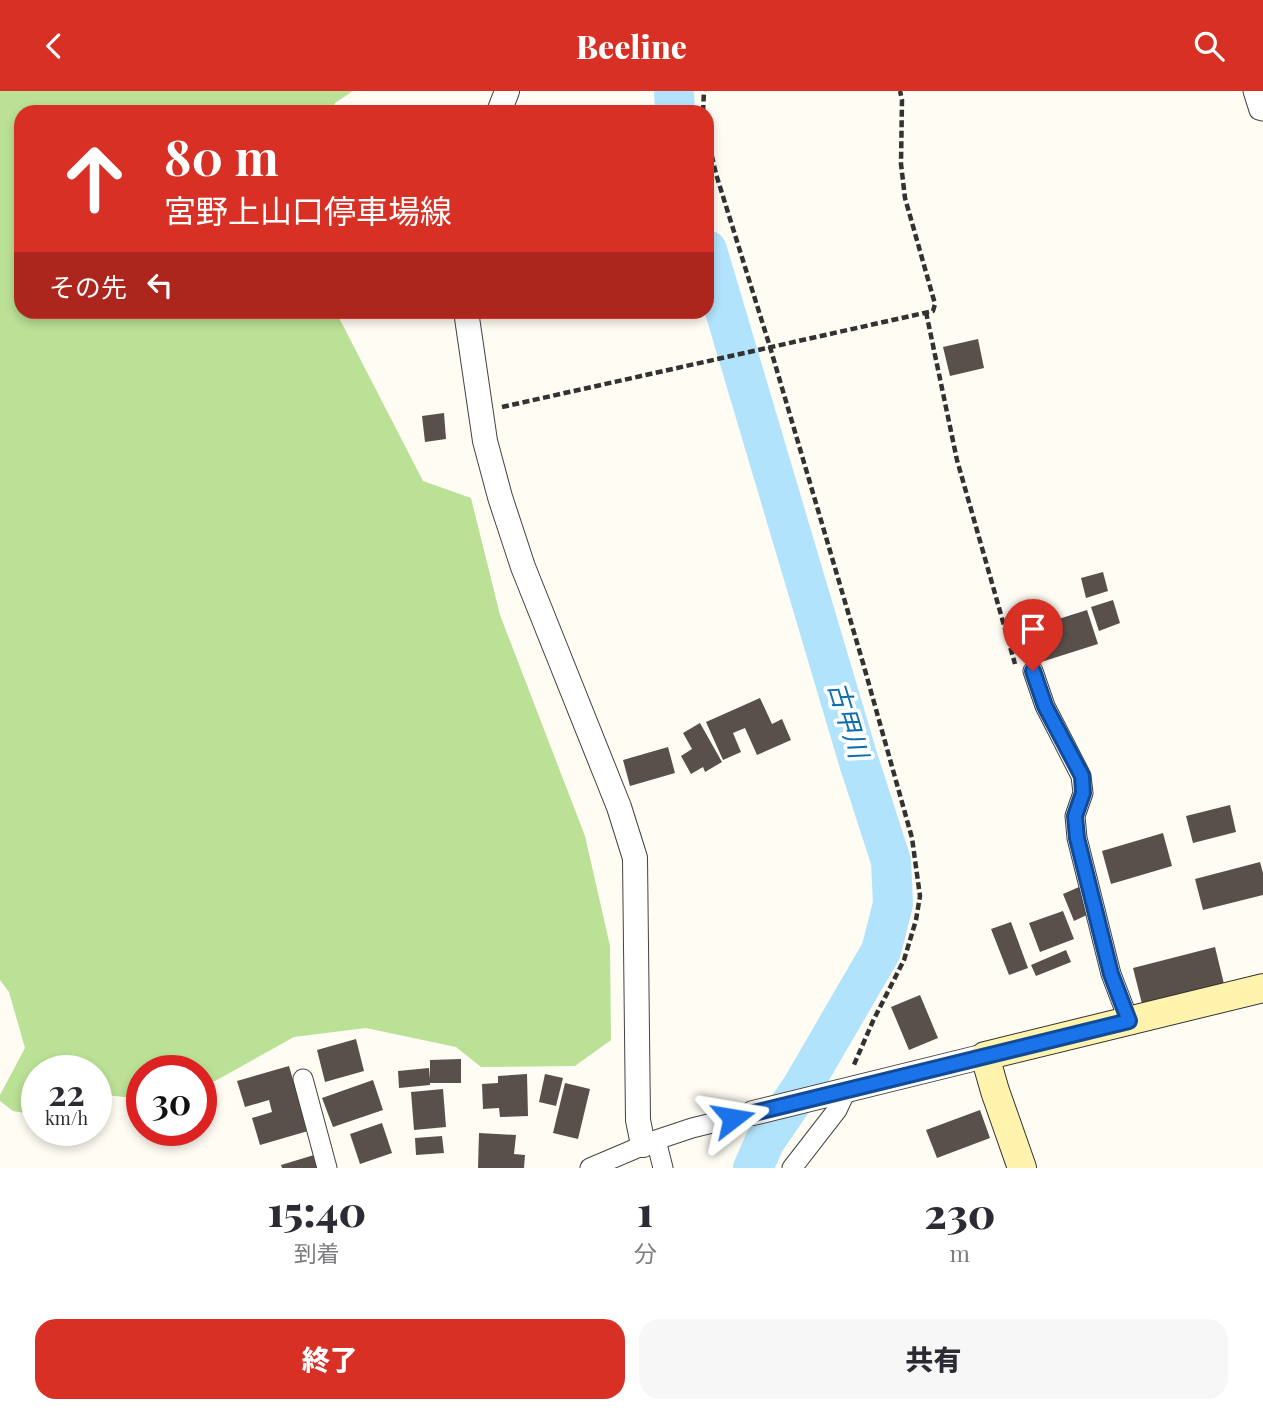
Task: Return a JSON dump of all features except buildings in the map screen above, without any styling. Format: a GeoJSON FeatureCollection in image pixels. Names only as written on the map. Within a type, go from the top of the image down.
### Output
{"type":"FeatureCollection","features":[{"type":"Feature","properties":{"kind":"main road"},"geometry":{"type":"LineString","coordinates":[[1022,1168],[985,1056],[1263,988]]}},
{"type":"Feature","properties":{"kind":"street"},"geometry":{"type":"LineString","coordinates":[[1253,91],[1259,110],[1263,111]]}},
{"type":"Feature","properties":{"kind":"street"},"geometry":{"type":"LineString","coordinates":[[467,319],[485,441],[500,497],[523,567],[619,807],[635,858],[638,1120],[663,1168]]}},
{"type":"Feature","properties":{"kind":"street"},"geometry":{"type":"LineString","coordinates":[[1033,671],[1045,706],[1082,776],[1083,793],[1075,816],[1077,838],[1111,974],[1129,1021]]}},
{"type":"Feature","properties":{"kind":"street"},"geometry":{"type":"LineString","coordinates":[[590,1168],[650,1142],[692,1128],[985,1056]]}},
{"type":"Feature","properties":{"kind":"street"},"geometry":{"type":"LineString","coordinates":[[303,1079],[327,1168]]}},
{"type":"Feature","properties":{"kind":"street"},"geometry":{"type":"LineString","coordinates":[[792,1168],[837,1110],[837,1093]]}},
{"type":"Feature","properties":{"kind":"path"},"geometry":{"type":"LineString","coordinates":[[481,414],[516,403],[933,311],[935,304],[905,198],[901,164],[900,91]]}},
{"type":"Feature","properties":{"kind":"path"},"geometry":{"type":"LineString","coordinates":[[714,165],[867,676],[912,838],[920,895],[904,960],[849,1076],[837,1093]]}},
{"type":"Feature","properties":{"kind":"path"},"geometry":{"type":"LineString","coordinates":[[926,312],[957,460],[1018,674],[1033,671]]}},
{"type":"Feature","properties":{"kind":"green space"},"geometry":{"type":"Polygon","coordinates":[[[0,91],[353,91],[335,105],[14,105],[14,319],[340,319],[423,481],[471,498],[500,615],[585,836],[610,946],[611,1040],[575,1066],[481,1067],[456,1047],[366,1028],[294,1037],[217,1080],[217,1055],[126,1055],[126,1097],[112,1096],[112,1055],[21,1055],[25,1048],[9,992],[0,980],[0,91]]]}},
{"type":"Feature","properties":{"kind":"green space"},"geometry":{"type":"Polygon","coordinates":[[[21,1056],[21,1112],[13,1111],[0,1101],[0,1095],[21,1056]]]}},
{"type":"Feature","properties":{"kind":"waterway","name":"古甲川"},"geometry":{"type":"LineString","coordinates":[[674,91],[675,105]]}},
{"type":"Feature","properties":{"kind":"waterway","name":"古甲川"},"geometry":{"type":"LineString","coordinates":[[714,274],[858,759],[891,861],[893,904],[881,951],[802,1087],[765,1141],[753,1168]]}},
{"type":"Feature","properties":{"kind":"route"},"geometry":{"type":"LineString","coordinates":[[733,1118],[1129,1021],[1111,974],[1077,838],[1075,816],[1083,793],[1082,776],[1045,706],[1033,671]]}}]}
